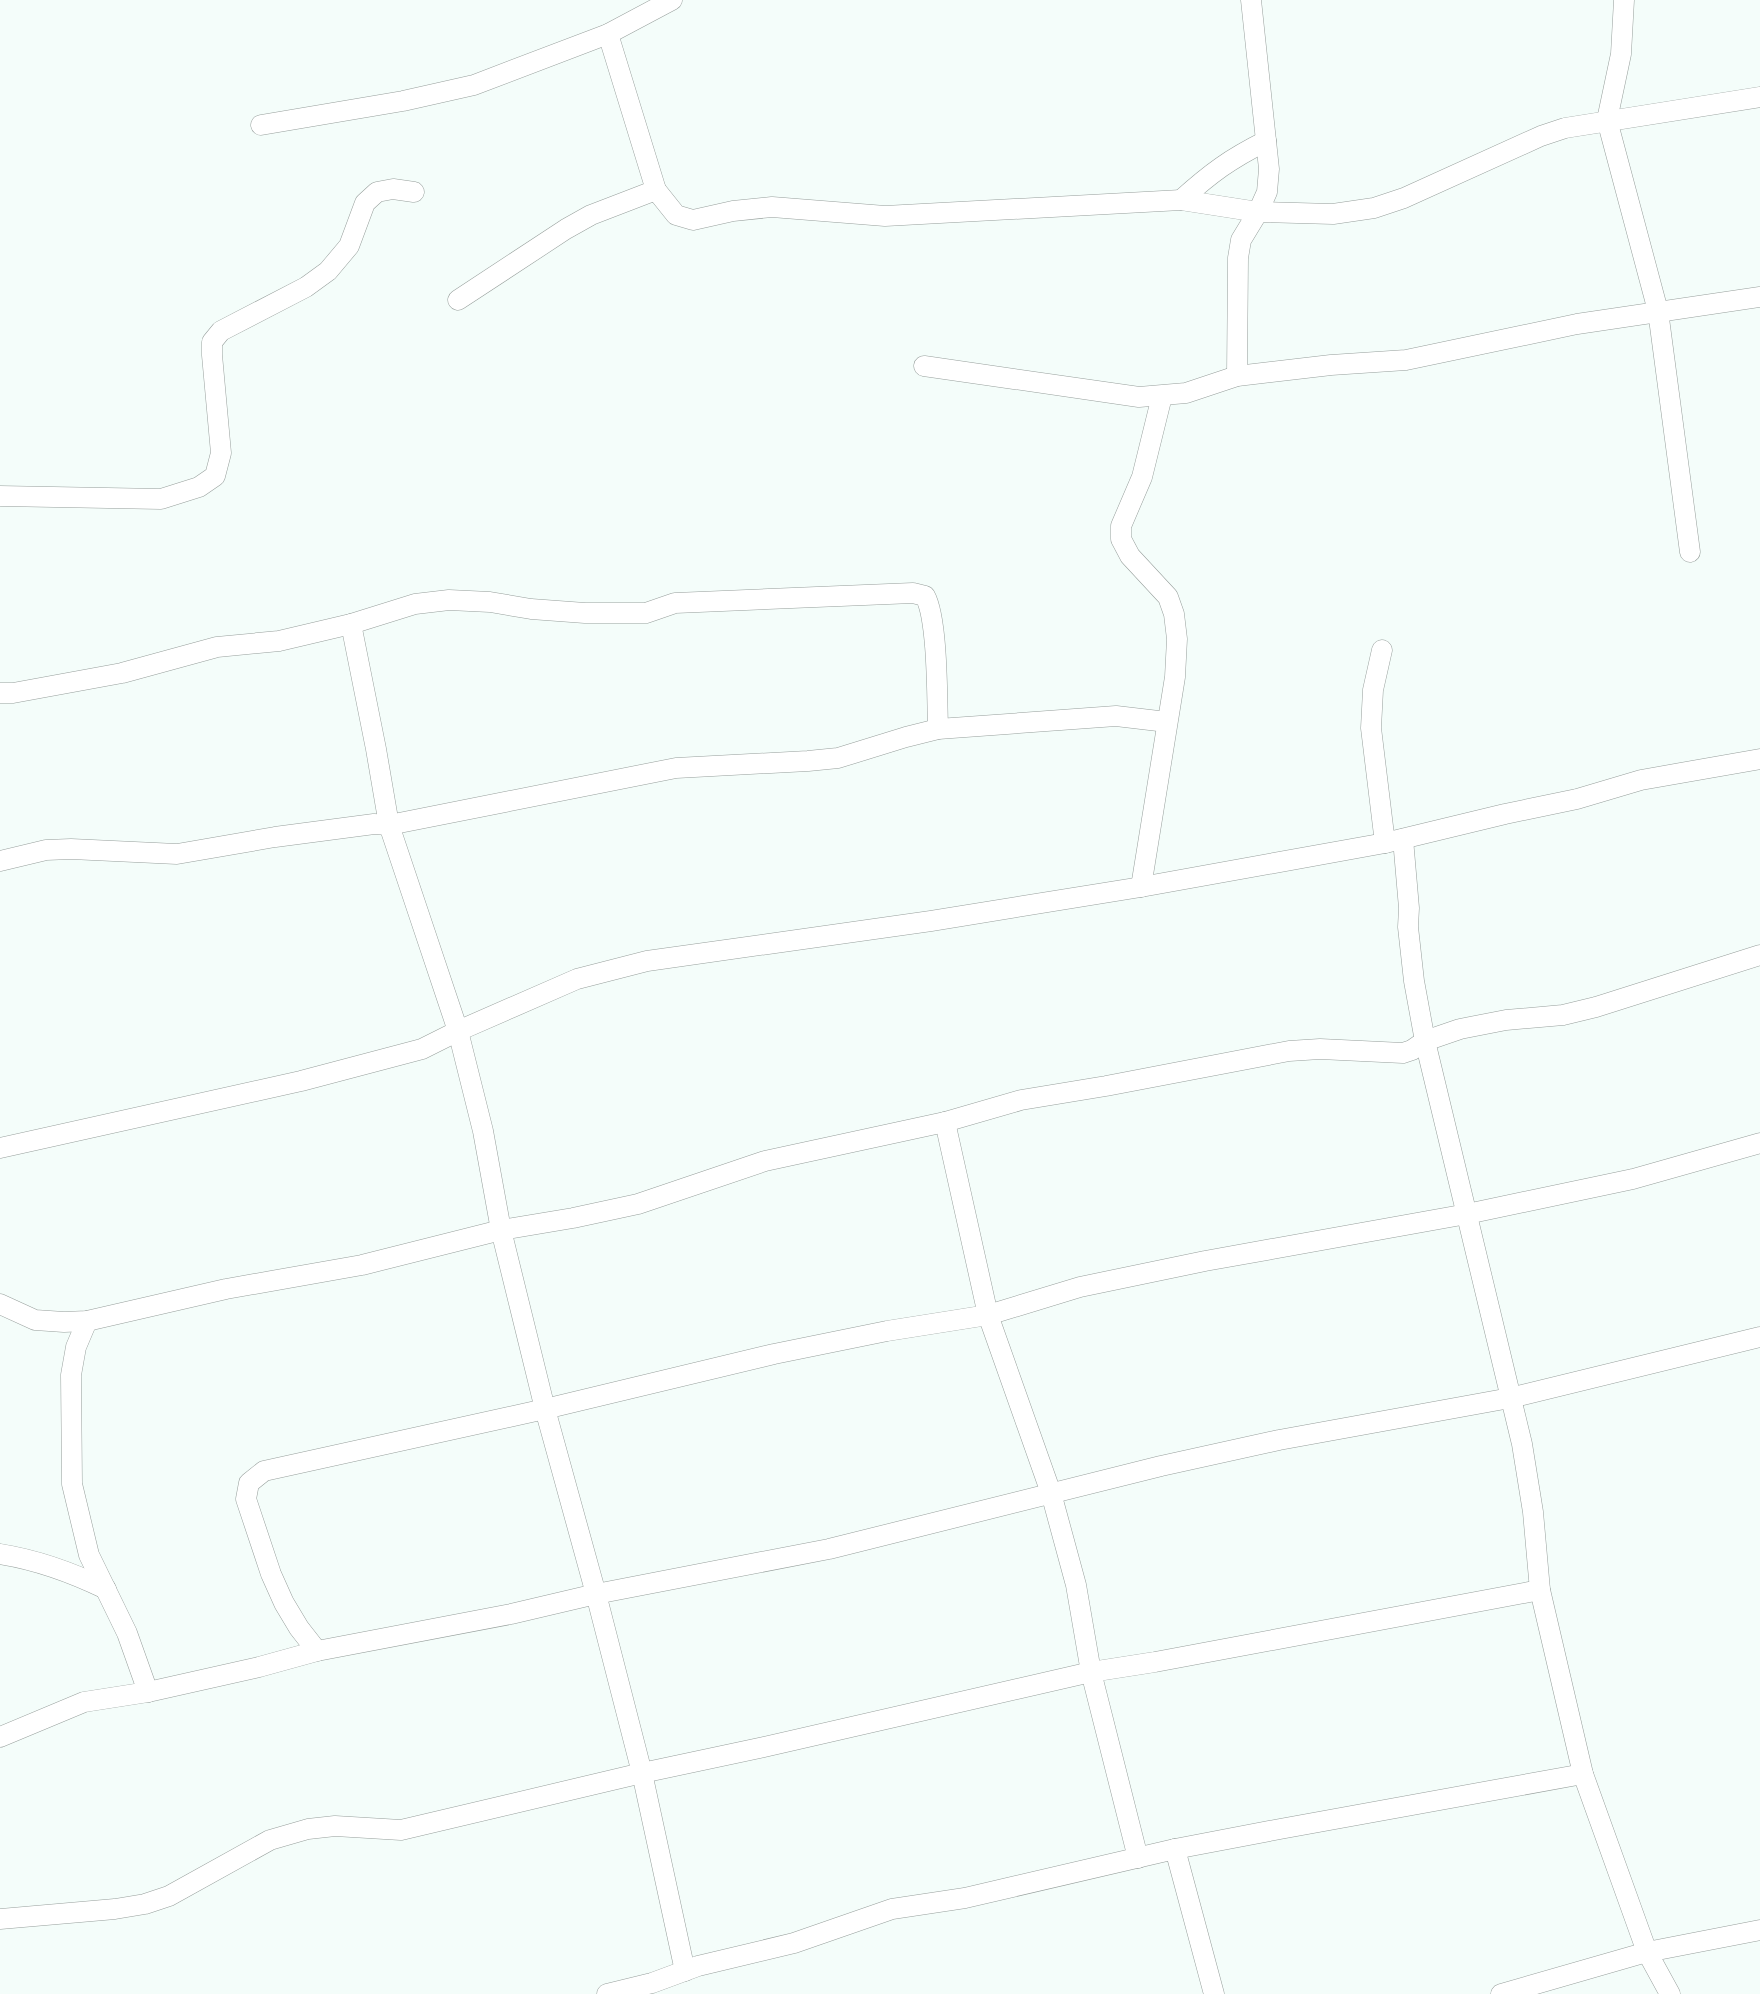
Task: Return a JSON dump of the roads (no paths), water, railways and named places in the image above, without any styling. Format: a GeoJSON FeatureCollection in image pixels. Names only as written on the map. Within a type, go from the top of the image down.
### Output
{"type":"FeatureCollection","features":[{"type":"Feature","properties":{"kind":"street"},"geometry":{"type":"LineString","coordinates":[[261,124],[403,101],[474,85],[608,34],[672,0]]}},
{"type":"Feature","properties":{"kind":"street"},"geometry":{"type":"LineString","coordinates":[[1237,376],[1238,258],[1242,240],[1267,192],[1269,169],[1251,0]]}},
{"type":"Feature","properties":{"kind":"street"},"geometry":{"type":"LineString","coordinates":[[1624,0],[1621,54],[1607,120],[1658,310],[1690,552]]}},
{"type":"Feature","properties":{"kind":"street"},"geometry":{"type":"LineString","coordinates":[[608,34],[656,190],[676,215],[693,220],[733,211],[772,207],[885,216],[1181,200],[1258,212],[1333,214],[1374,208],[1404,198],[1541,136],[1564,128],[1760,97]]}},
{"type":"Feature","properties":{"kind":"street"},"geometry":{"type":"LineString","coordinates":[[1181,200],[1208,175],[1233,158],[1266,141]]}},
{"type":"Feature","properties":{"kind":"street"},"geometry":{"type":"LineString","coordinates":[[0,495],[161,499],[199,487],[215,476],[221,453],[212,342],[221,331],[306,287],[327,271],[349,246],[366,202],[377,192],[393,189],[414,192]]}},
{"type":"Feature","properties":{"kind":"street"},"geometry":{"type":"LineString","coordinates":[[458,300],[591,215],[656,190]]}},
{"type":"Feature","properties":{"kind":"street"},"geometry":{"type":"LineString","coordinates":[[924,366],[1138,397],[1162,396],[1186,393],[1237,376],[1331,365],[1406,360],[1577,324],[1658,310],[1760,297]]}},
{"type":"Feature","properties":{"kind":"street"},"geometry":{"type":"LineString","coordinates":[[1141,887],[1175,677],[1177,639],[1174,614],[1168,597],[1130,556],[1121,539],[1120,526],[1142,477],[1162,396]]}},
{"type":"Feature","properties":{"kind":"street"},"geometry":{"type":"LineString","coordinates":[[0,693],[13,693],[122,673],[217,647],[279,641],[351,624],[416,604],[449,600],[585,613],[646,613],[675,603],[913,593],[925,596],[930,604],[938,729]]}},
{"type":"Feature","properties":{"kind":"street"},"geometry":{"type":"LineString","coordinates":[[351,624],[389,825],[458,1031],[483,1131],[501,1230],[545,1409],[642,1773],[685,1971]]}},
{"type":"Feature","properties":{"kind":"street"},"geometry":{"type":"LineString","coordinates":[[1382,650],[1373,690],[1371,728],[1408,902],[1408,927],[1414,981],[1425,1041],[1522,1444],[1533,1512],[1540,1590],[1583,1774],[1647,1952],[1670,1994]]}},
{"type":"Feature","properties":{"kind":"street"},"geometry":{"type":"LineString","coordinates":[[0,861],[17,855],[46,850],[71,849],[177,854],[275,837],[374,824],[389,825],[676,768],[838,758],[938,729],[1116,716],[1167,722]]}},
{"type":"Feature","properties":{"kind":"street"},"geometry":{"type":"LineString","coordinates":[[0,1148],[301,1081],[422,1049],[577,979],[647,961],[931,921],[1141,887],[1394,841],[1577,799],[1641,780],[1760,759]]}},
{"type":"Feature","properties":{"kind":"street"},"geometry":{"type":"LineString","coordinates":[[0,1304],[35,1320],[64,1323],[87,1321],[226,1289],[362,1265],[501,1230],[638,1204],[765,1161],[945,1122],[1021,1100],[1289,1051],[1320,1049],[1403,1053],[1413,1050],[1425,1041],[1460,1029],[1506,1020],[1563,1015],[1596,1007],[1760,955]]}},
{"type":"Feature","properties":{"kind":"street"},"geometry":{"type":"LineString","coordinates":[[945,1122],[988,1315],[1050,1493],[1076,1585],[1091,1672],[1138,1858]]}},
{"type":"Feature","properties":{"kind":"street"},"geometry":{"type":"LineString","coordinates":[[317,1651],[299,1628],[284,1603],[271,1574],[246,1499],[249,1483],[264,1471],[545,1409],[774,1354],[887,1331],[988,1315],[1092,1284],[1467,1214],[1633,1179],[1760,1143]]}},
{"type":"Feature","properties":{"kind":"street"},"geometry":{"type":"LineString","coordinates":[[87,1321],[76,1347],[71,1375],[72,1484],[89,1555],[127,1633],[148,1692]]}},
{"type":"Feature","properties":{"kind":"street"},"geometry":{"type":"LineString","coordinates":[[0,1737],[84,1702],[148,1692],[259,1667],[317,1651],[830,1549],[1161,1466],[1279,1440],[1510,1398],[1760,1338]]}},
{"type":"Feature","properties":{"kind":"street"},"geometry":{"type":"LineString","coordinates":[[0,1554],[31,1559],[71,1572],[106,1589]]}},
{"type":"Feature","properties":{"kind":"street"},"geometry":{"type":"LineString","coordinates":[[0,1919],[116,1909],[145,1904],[169,1896],[270,1840],[308,1829],[335,1826],[401,1830],[1091,1672],[1540,1590]]}},
{"type":"Feature","properties":{"kind":"street"},"geometry":{"type":"LineString","coordinates":[[607,1994],[652,1983],[685,1971],[794,1944],[881,1912],[965,1898],[1175,1849],[1583,1774]]}},
{"type":"Feature","properties":{"kind":"street"},"geometry":{"type":"LineString","coordinates":[[1175,1849],[1214,1994]]}},
{"type":"Feature","properties":{"kind":"street"},"geometry":{"type":"LineString","coordinates":[[1501,1994],[1647,1952],[1760,1930]]}}]}
